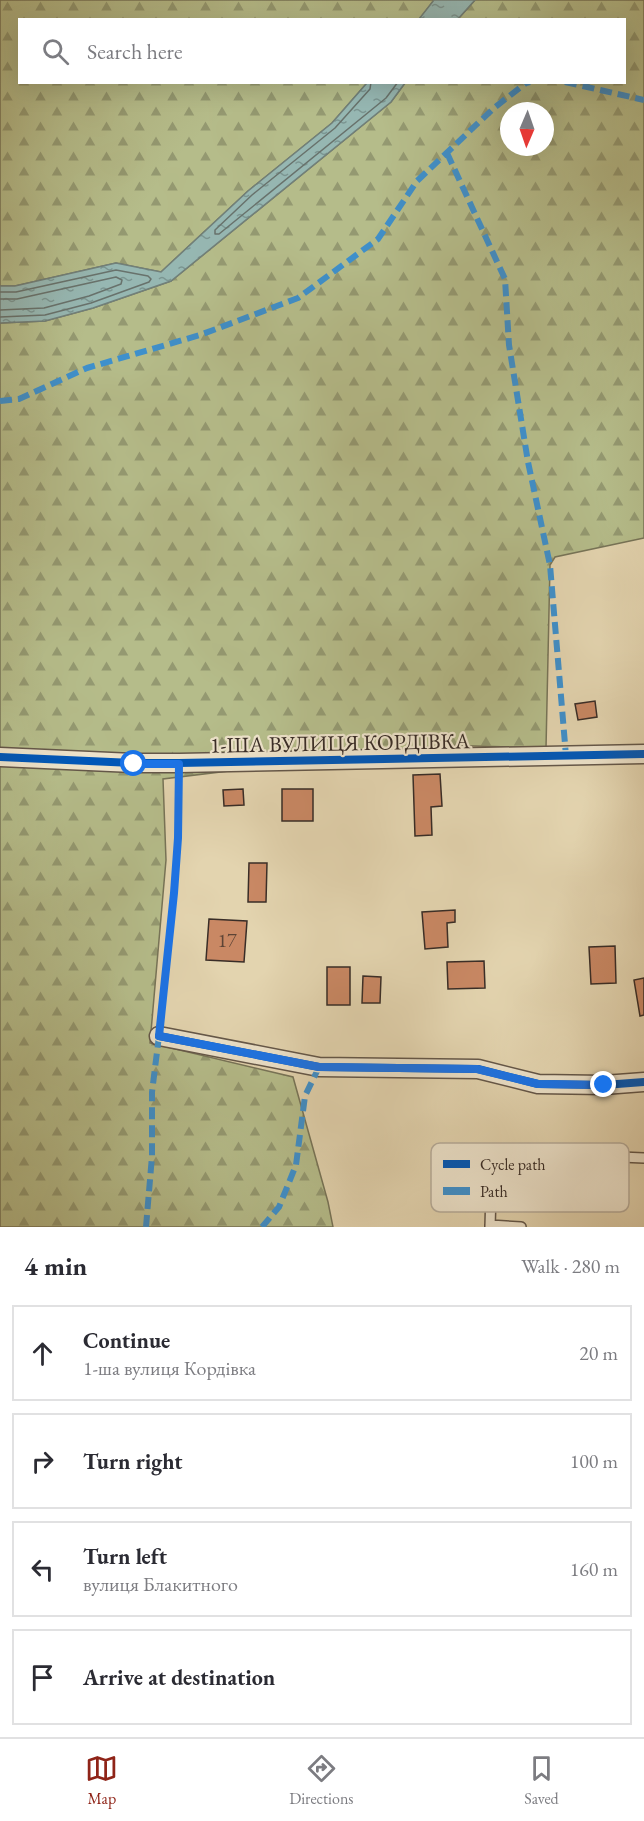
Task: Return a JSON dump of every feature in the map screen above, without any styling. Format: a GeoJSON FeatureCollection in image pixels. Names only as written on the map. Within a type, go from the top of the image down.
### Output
{"type":"FeatureCollection","features":[{"type":"Feature","properties":{"kind":"street","name":"1-ША ВУЛИЦЯ КОРДІВКА"},"geometry":{"type":"LineString","coordinates":[[0,757],[179,764],[644,754]]}},
{"type":"Feature","properties":{"kind":"street"},"geometry":{"type":"LineString","coordinates":[[159,1036],[319,1067],[477,1069],[538,1084],[604,1085],[644,1082]]}},
{"type":"Feature","properties":{"kind":"lane"},"geometry":{"type":"LineString","coordinates":[[629,1157],[644,1158]]}},
{"type":"Feature","properties":{"kind":"lane"},"geometry":{"type":"LineString","coordinates":[[490,1226],[521,1227]]}},
{"type":"Feature","properties":{"kind":"path"},"geometry":{"type":"LineString","coordinates":[[159,1036],[175,882],[179,764]]}},
{"type":"Feature","properties":{"kind":"green space"},"geometry":{"type":"Polygon","coordinates":[[[0,0],[434,0],[420,18],[18,18],[18,84],[366,84],[332,123],[248,191],[161,272],[116,263],[15,286],[0,286],[0,0]]]}},
{"type":"Feature","properties":{"kind":"green space"},"geometry":{"type":"Polygon","coordinates":[[[475,0],[644,0],[644,538],[555,557],[550,565],[546,748],[441,745],[163,779],[166,860],[150,1043],[293,1077],[333,1227],[0,1227],[0,323],[45,321],[93,308],[171,281],[391,102],[404,84],[626,84],[626,18],[459,18],[475,0]]]}},
{"type":"Feature","properties":{"kind":"water"},"geometry":{"type":"Polygon","coordinates":[[[434,0],[475,0],[459,18],[420,18],[434,0]]]}},
{"type":"Feature","properties":{"kind":"water"},"geometry":{"type":"Polygon","coordinates":[[[366,84],[404,84],[391,102],[171,281],[93,308],[45,321],[0,323],[0,286],[15,286],[116,263],[161,272],[248,191],[332,123],[366,84]]]}},
{"type":"Feature","properties":{"kind":"building"},"geometry":{"type":"Polygon","coordinates":[[[595,701],[597,717],[578,720],[575,704],[595,701]]]}},
{"type":"Feature","properties":{"kind":"building"},"geometry":{"type":"Polygon","coordinates":[[[440,774],[442,806],[431,807],[432,835],[415,836],[413,775],[440,774]]]}},
{"type":"Feature","properties":{"kind":"building"},"geometry":{"type":"Polygon","coordinates":[[[243,789],[244,805],[224,806],[223,790],[243,789]]]}},
{"type":"Feature","properties":{"kind":"building"},"geometry":{"type":"Polygon","coordinates":[[[282,789],[313,789],[313,821],[282,821],[282,789]]]}},
{"type":"Feature","properties":{"kind":"building"},"geometry":{"type":"Polygon","coordinates":[[[249,863],[267,863],[266,902],[248,902],[249,863]]]}},
{"type":"Feature","properties":{"kind":"building"},"geometry":{"type":"Polygon","coordinates":[[[455,910],[455,922],[447,923],[448,947],[425,949],[422,912],[455,910]]]}},
{"type":"Feature","properties":{"kind":"building"},"geometry":{"type":"Polygon","coordinates":[[[209,919],[247,921],[244,962],[206,960],[209,919]]]}},
{"type":"Feature","properties":{"kind":"building"},"geometry":{"type":"Polygon","coordinates":[[[615,946],[616,983],[591,984],[589,947],[615,946]]]}},
{"type":"Feature","properties":{"kind":"building"},"geometry":{"type":"Polygon","coordinates":[[[484,961],[485,988],[448,989],[447,962],[484,961]]]}},
{"type":"Feature","properties":{"kind":"building"},"geometry":{"type":"Polygon","coordinates":[[[327,967],[350,967],[350,1005],[327,1005],[327,967]]]}},
{"type":"Feature","properties":{"kind":"building"},"geometry":{"type":"Polygon","coordinates":[[[363,976],[381,977],[380,1003],[362,1003],[363,976]]]}},
{"type":"Feature","properties":{"kind":"building"},"geometry":{"type":"Polygon","coordinates":[[[644,978],[644,1015],[640,1016],[634,980],[644,978]]]}},
{"type":"Feature","properties":{"kind":"marked path"},"geometry":{"type":"LineString","coordinates":[[0,401],[19,399],[87,368],[200,335],[298,298],[378,239],[417,181],[494,108],[525,84]]}},
{"type":"Feature","properties":{"kind":"marked path"},"geometry":{"type":"LineString","coordinates":[[574,84],[644,100]]}},
{"type":"Feature","properties":{"kind":"marked path"},"geometry":{"type":"LineString","coordinates":[[447,153],[505,279],[509,345],[528,462],[550,565],[566,756]]}},
{"type":"Feature","properties":{"kind":"marked path"},"geometry":{"type":"LineString","coordinates":[[146,1227],[152,1156],[152,1092],[159,1036]]}},
{"type":"Feature","properties":{"kind":"marked path"},"geometry":{"type":"LineString","coordinates":[[262,1227],[279,1207],[296,1165],[305,1096],[319,1067]]}},
{"type":"Feature","properties":{"kind":"cycle path"},"geometry":{"type":"LineString","coordinates":[[0,757],[179,763],[644,754]]}},
{"type":"Feature","properties":{"kind":"cycle path"},"geometry":{"type":"LineString","coordinates":[[159,1036],[319,1067],[478,1069],[538,1084],[604,1085],[644,1082]]}},
{"type":"Feature","properties":{"kind":"route"},"geometry":{"type":"LineString","coordinates":[[134,764],[179,764],[178,838],[174,893],[159,1036],[319,1067],[477,1069],[538,1084],[604,1085]]}}]}
